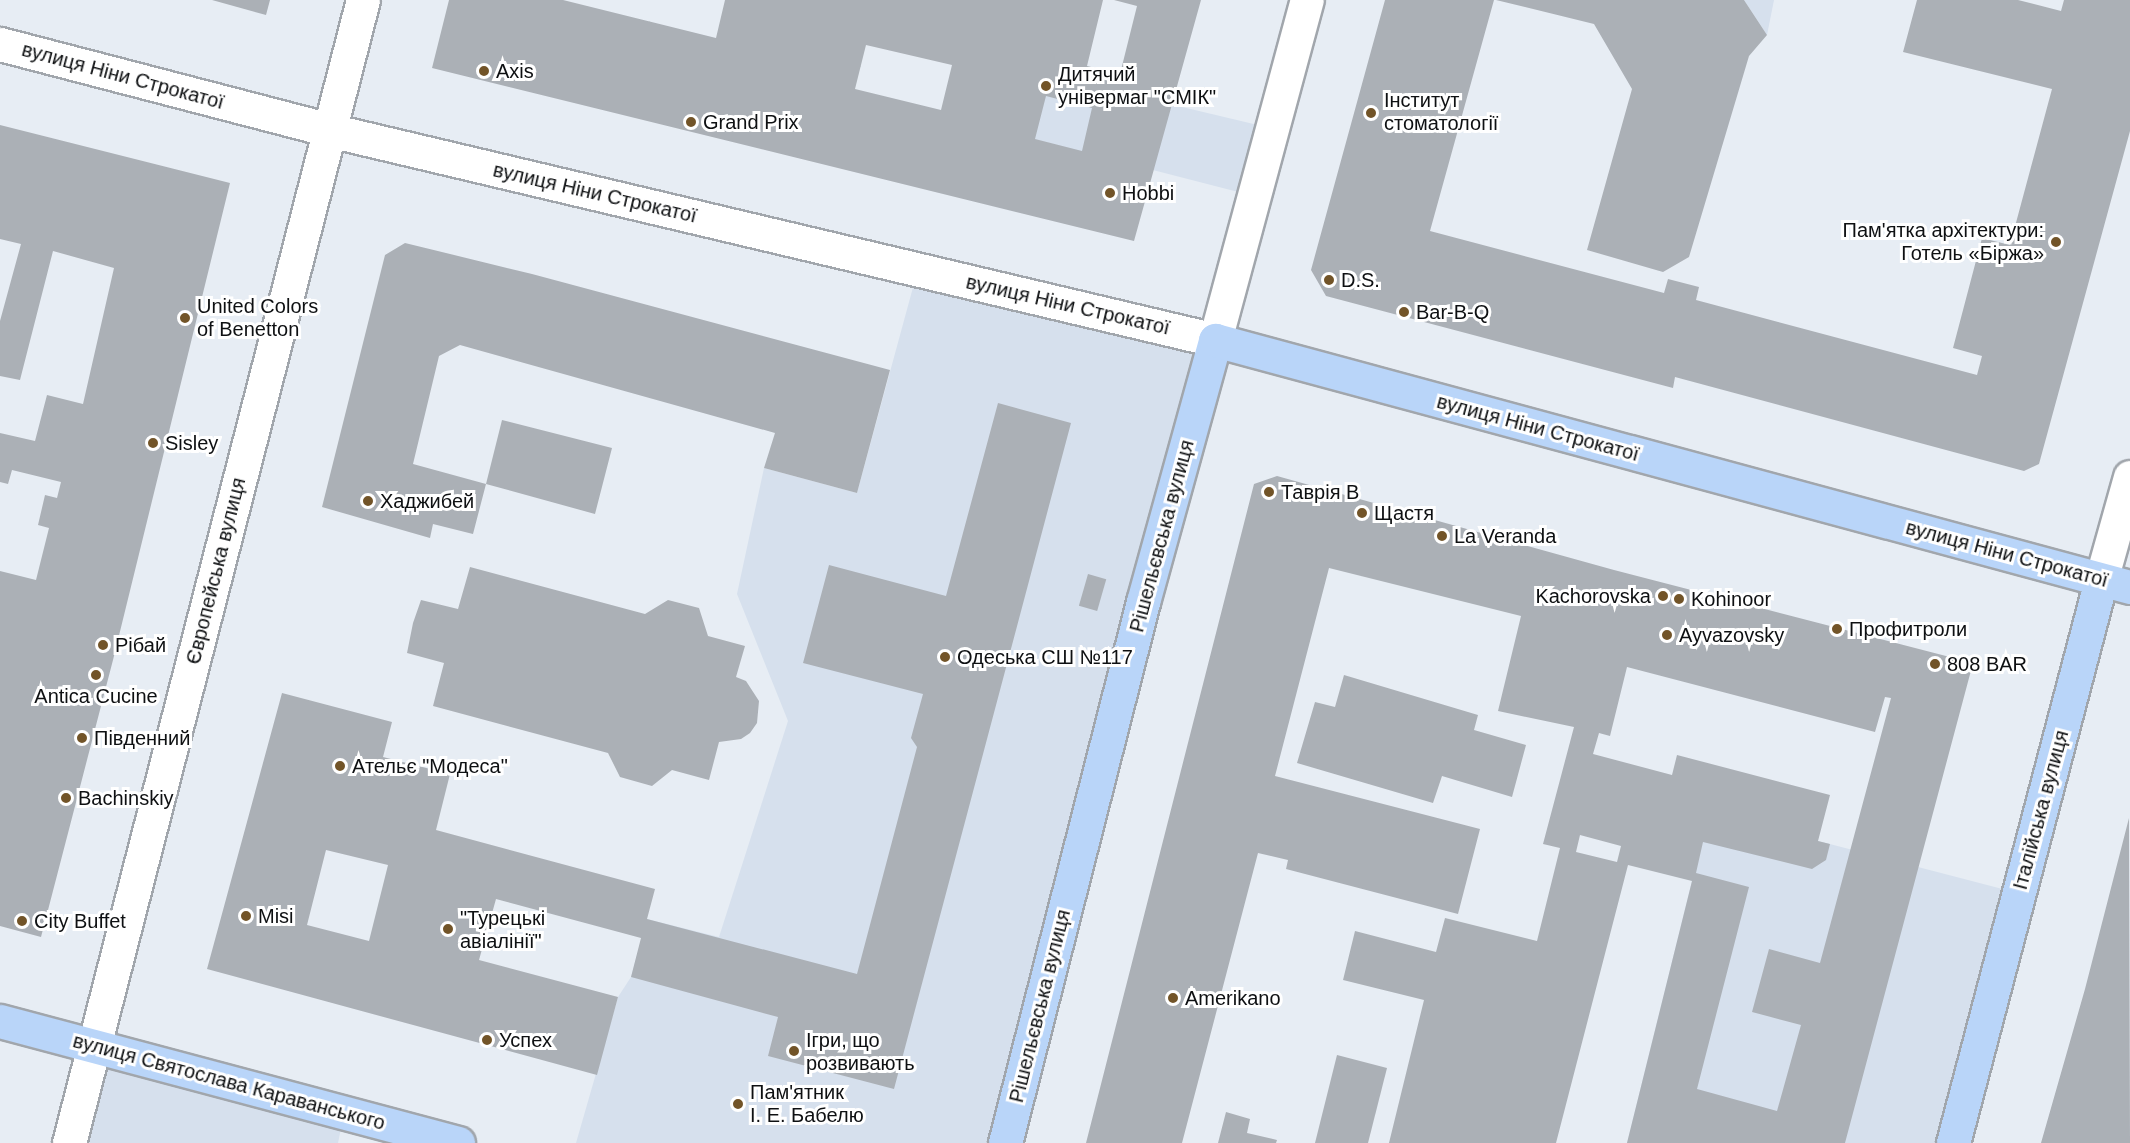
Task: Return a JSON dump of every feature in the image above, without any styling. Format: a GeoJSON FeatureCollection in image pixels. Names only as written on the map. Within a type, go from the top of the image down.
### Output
{"type":"FeatureCollection","features":[{"type":"Feature","properties":{"kind":"main road","name":"вулиця Ніни Строкатої"},"geometry":{"type":"LineString","coordinates":[[1215,340],[2115,583]]}},
{"type":"Feature","properties":{"kind":"main road","name":"Рішельєвська вулиця"},"geometry":{"type":"LineString","coordinates":[[1005,1143],[1143,602],[1215,340]]}},
{"type":"Feature","properties":{"kind":"main road","name":"Італійська вулиця"},"geometry":{"type":"LineString","coordinates":[[1953,1143],[2115,583]]}},
{"type":"Feature","properties":{"kind":"main road","name":"вулиця Святослава Караванського"},"geometry":{"type":"LineString","coordinates":[[0,1021],[459,1143]]}},
{"type":"Feature","properties":{"kind":"street","name":"Європейська вулиця"},"geometry":{"type":"LineString","coordinates":[[69,1143],[363,0]]}},
{"type":"Feature","properties":{"kind":"street","name":"Рішельєвська вулиця"},"geometry":{"type":"LineString","coordinates":[[1215,340],[1307,0]]}},
{"type":"Feature","properties":{"kind":"street","name":"вулиця Ніни Строкатої"},"geometry":{"type":"LineString","coordinates":[[0,44],[329,130],[1215,340]]}},
{"type":"Feature","properties":{"kind":"street","name":"Італійська вулиця"},"geometry":{"type":"LineString","coordinates":[[2115,583],[2130,477]]}},
{"type":"Feature","properties":{"kind":"shaded area"},"geometry":{"type":"Polygon","coordinates":[[[1744,0],[1774,0],[1767,35],[1744,0]]]}},
{"type":"Feature","properties":{"kind":"shaded area"},"geometry":{"type":"Polygon","coordinates":[[[1052,76],[1262,126],[1246,194],[990,128],[1052,76]]]}},
{"type":"Feature","properties":{"kind":"shaded area","name":"Одеська СШ №117"},"geometry":{"type":"Polygon","coordinates":[[[918,269],[1207,346],[1004,1143],[576,1143],[618,997],[631,977],[647,919],[719,937],[788,721],[737,594],[764,468],[857,493],[918,269]]]}},
{"type":"Feature","properties":{"kind":"shaded area"},"geometry":{"type":"Polygon","coordinates":[[[1665,801],[2014,892],[1946,1143],[1627,1143],[1692,881],[1665,801]]]}},
{"type":"Feature","properties":{"kind":"shaded area"},"geometry":{"type":"Polygon","coordinates":[[[99,1054],[343,1118],[338,1143],[75,1143],[99,1054]]]}},
{"type":"Feature","properties":{"kind":"building"},"geometry":{"type":"Polygon","coordinates":[[[212,0],[270,0],[266,15],[212,0]]]}},
{"type":"Feature","properties":{"kind":"building"},"geometry":{"type":"Polygon","coordinates":[[[449,0],[563,0],[716,38],[725,0],[1103,0],[1087,66],[1120,74],[1137,6],[1114,0],[1201,0],[1134,241],[432,68],[449,0]],[[866,45],[855,89],[941,110],[952,65],[866,45]],[[1046,96],[1035,139],[1082,151],[1092,108],[1046,96]]]}},
{"type":"Feature","properties":{"kind":"building"},"geometry":{"type":"Polygon","coordinates":[[[1385,0],[1494,0],[1430,231],[1664,293],[1668,279],[1699,287],[1696,300],[1977,375],[1982,356],[1953,348],[1982,238],[2010,245],[2052,89],[1903,52],[1917,0],[2018,0],[2061,11],[2064,0],[2130,0],[2130,131],[2039,464],[2024,471],[1675,377],[1673,388],[1326,296],[1311,270],[1385,0]]]}},
{"type":"Feature","properties":{"kind":"building"},"geometry":{"type":"Polygon","coordinates":[[[1496,0],[1744,0],[1767,35],[1749,56],[1689,257],[1663,272],[1587,250],[1632,89],[1594,24],[1496,0]]]}},
{"type":"Feature","properties":{"kind":"building"},"geometry":{"type":"Polygon","coordinates":[[[0,125],[230,183],[113,660],[41,937],[0,926],[0,571],[36,580],[49,528],[38,525],[45,495],[57,498],[61,482],[12,470],[8,484],[0,482],[0,433],[35,441],[47,395],[83,404],[114,268],[53,251],[20,380],[0,376],[0,321],[21,244],[0,239],[0,125]]]}},
{"type":"Feature","properties":{"kind":"building"},"geometry":{"type":"Polygon","coordinates":[[[405,243],[532,274],[890,370],[857,493],[764,468],[775,433],[460,345],[439,356],[413,464],[486,484],[473,534],[433,524],[430,538],[322,507],[385,255],[405,243]]]}},
{"type":"Feature","properties":{"kind":"building"},"geometry":{"type":"Polygon","coordinates":[[[998,403],[1071,423],[894,1089],[768,1056],[778,1017],[631,977],[641,938],[496,899],[479,960],[618,997],[597,1075],[207,969],[282,693],[392,722],[383,757],[450,774],[436,830],[655,889],[647,919],[857,974],[917,747],[911,738],[923,694],[803,663],[829,565],[946,596],[998,403]],[[326,850],[307,925],[369,941],[388,865],[326,850]]]}},
{"type":"Feature","properties":{"kind":"building"},"geometry":{"type":"Polygon","coordinates":[[[502,420],[612,448],[595,514],[486,484],[502,420]]]}},
{"type":"Feature","properties":{"kind":"building"},"geometry":{"type":"Polygon","coordinates":[[[1277,476],[1614,570],[1973,663],[1845,1143],[1627,1143],[1692,881],[1628,865],[1556,1143],[1389,1143],[1424,1000],[1343,980],[1355,931],[1436,952],[1445,918],[1537,941],[1560,848],[1543,844],[1574,727],[1498,711],[1521,616],[1329,568],[1275,776],[1480,829],[1458,914],[1286,869],[1288,860],[1258,853],[1182,1143],[1086,1143],[1254,484],[1277,476]],[[1627,667],[1610,736],[1599,733],[1593,754],[1672,775],[1677,755],[1830,795],[1818,841],[1830,844],[1826,860],[1812,869],[1703,842],[1696,873],[1749,887],[1697,1089],[1777,1111],[1801,1025],[1752,1012],[1769,949],[1820,963],[1891,698],[1885,697],[1875,732],[1627,667]],[[1580,835],[1576,852],[1617,862],[1621,846],[1580,835]]]}},
{"type":"Feature","properties":{"kind":"building"},"geometry":{"type":"Polygon","coordinates":[[[470,567],[645,614],[668,600],[699,608],[708,636],[745,646],[736,677],[746,681],[759,701],[757,723],[750,733],[741,739],[719,742],[709,780],[672,770],[652,786],[620,777],[608,753],[433,706],[444,663],[407,653],[413,623],[421,600],[458,609],[470,567]]]}},
{"type":"Feature","properties":{"kind":"building"},"geometry":{"type":"Polygon","coordinates":[[[1088,574],[1106,579],[1097,611],[1079,606],[1088,574]]]}},
{"type":"Feature","properties":{"kind":"building"},"geometry":{"type":"Polygon","coordinates":[[[1344,675],[1478,715],[1474,730],[1526,745],[1512,797],[1442,776],[1433,803],[1297,763],[1315,702],[1335,707],[1344,675]]]}},
{"type":"Feature","properties":{"kind":"building"},"geometry":{"type":"Polygon","coordinates":[[[2129,818],[2130,1143],[2041,1143],[2085,989],[2129,818]]]}},
{"type":"Feature","properties":{"kind":"building"},"geometry":{"type":"Polygon","coordinates":[[[1337,1055],[1387,1068],[1368,1143],[1315,1143],[1337,1055]]]}},
{"type":"Feature","properties":{"kind":"building"},"geometry":{"type":"Polygon","coordinates":[[[1226,1112],[1250,1119],[1247,1133],[1277,1140],[1276,1143],[1218,1143],[1226,1112]]]}},
{"type":"Feature","properties":{"kind":"place","name":"Axis"},"geometry":{"type":"Point","coordinates":[484,71]}},
{"type":"Feature","properties":{"kind":"place","name":"Дитячий універмаг \"СМІК\""},"geometry":{"type":"Point","coordinates":[1046,86]}},
{"type":"Feature","properties":{"kind":"place","name":"Інститут стоматології"},"geometry":{"type":"Point","coordinates":[1371,113]}},
{"type":"Feature","properties":{"kind":"place","name":"Grand Prix"},"geometry":{"type":"Point","coordinates":[691,122]}},
{"type":"Feature","properties":{"kind":"place","name":"Hobbi"},"geometry":{"type":"Point","coordinates":[1110,193]}},
{"type":"Feature","properties":{"kind":"place","name":"Пам'ятка архітектури: Готель «Біржа»"},"geometry":{"type":"Point","coordinates":[2056,242]}},
{"type":"Feature","properties":{"kind":"place","name":"D.S."},"geometry":{"type":"Point","coordinates":[1329,280]}},
{"type":"Feature","properties":{"kind":"place","name":"Bar-B-Q"},"geometry":{"type":"Point","coordinates":[1404,312]}},
{"type":"Feature","properties":{"kind":"place","name":"United Colors of Benetton"},"geometry":{"type":"Point","coordinates":[185,318]}},
{"type":"Feature","properties":{"kind":"place","name":"Sisley"},"geometry":{"type":"Point","coordinates":[153,443]}},
{"type":"Feature","properties":{"kind":"place","name":"Таврія В"},"geometry":{"type":"Point","coordinates":[1269,492]}},
{"type":"Feature","properties":{"kind":"place","name":"Хаджибей"},"geometry":{"type":"Point","coordinates":[368,501]}},
{"type":"Feature","properties":{"kind":"place","name":"Щастя"},"geometry":{"type":"Point","coordinates":[1362,513]}},
{"type":"Feature","properties":{"kind":"place","name":"La Veranda"},"geometry":{"type":"Point","coordinates":[1442,536]}},
{"type":"Feature","properties":{"kind":"place","name":"Kachorovska"},"geometry":{"type":"Point","coordinates":[1663,596]}},
{"type":"Feature","properties":{"kind":"place","name":"Kohinoor"},"geometry":{"type":"Point","coordinates":[1679,599]}},
{"type":"Feature","properties":{"kind":"place","name":"Профитроли"},"geometry":{"type":"Point","coordinates":[1837,629]}},
{"type":"Feature","properties":{"kind":"place","name":"Ayvazovsky"},"geometry":{"type":"Point","coordinates":[1667,635]}},
{"type":"Feature","properties":{"kind":"place","name":"Рібай"},"geometry":{"type":"Point","coordinates":[103,645]}},
{"type":"Feature","properties":{"kind":"place","name":"Одеська СШ №117"},"geometry":{"type":"Point","coordinates":[945,657]}},
{"type":"Feature","properties":{"kind":"place","name":"808 BAR"},"geometry":{"type":"Point","coordinates":[1935,664]}},
{"type":"Feature","properties":{"kind":"place","name":"Antica Cucine"},"geometry":{"type":"Point","coordinates":[96,675]}},
{"type":"Feature","properties":{"kind":"place","name":"Пiвденний"},"geometry":{"type":"Point","coordinates":[82,738]}},
{"type":"Feature","properties":{"kind":"place","name":"Ательє \"Модеса\""},"geometry":{"type":"Point","coordinates":[340,766]}},
{"type":"Feature","properties":{"kind":"place","name":"Bachinskiy"},"geometry":{"type":"Point","coordinates":[66,798]}},
{"type":"Feature","properties":{"kind":"place","name":"Misi"},"geometry":{"type":"Point","coordinates":[246,916]}},
{"type":"Feature","properties":{"kind":"place","name":"City Buffet"},"geometry":{"type":"Point","coordinates":[22,921]}},
{"type":"Feature","properties":{"kind":"place","name":"\"Турецькі авіалінії\""},"geometry":{"type":"Point","coordinates":[448,929]}},
{"type":"Feature","properties":{"kind":"place","name":"Amerikano"},"geometry":{"type":"Point","coordinates":[1173,998]}},
{"type":"Feature","properties":{"kind":"place","name":"Успех"},"geometry":{"type":"Point","coordinates":[487,1040]}},
{"type":"Feature","properties":{"kind":"place","name":"Ігри, що розвивають"},"geometry":{"type":"Point","coordinates":[794,1051]}},
{"type":"Feature","properties":{"kind":"place","name":"Пам'ятник І. Е. Бабелю"},"geometry":{"type":"Point","coordinates":[738,1104]}}]}
